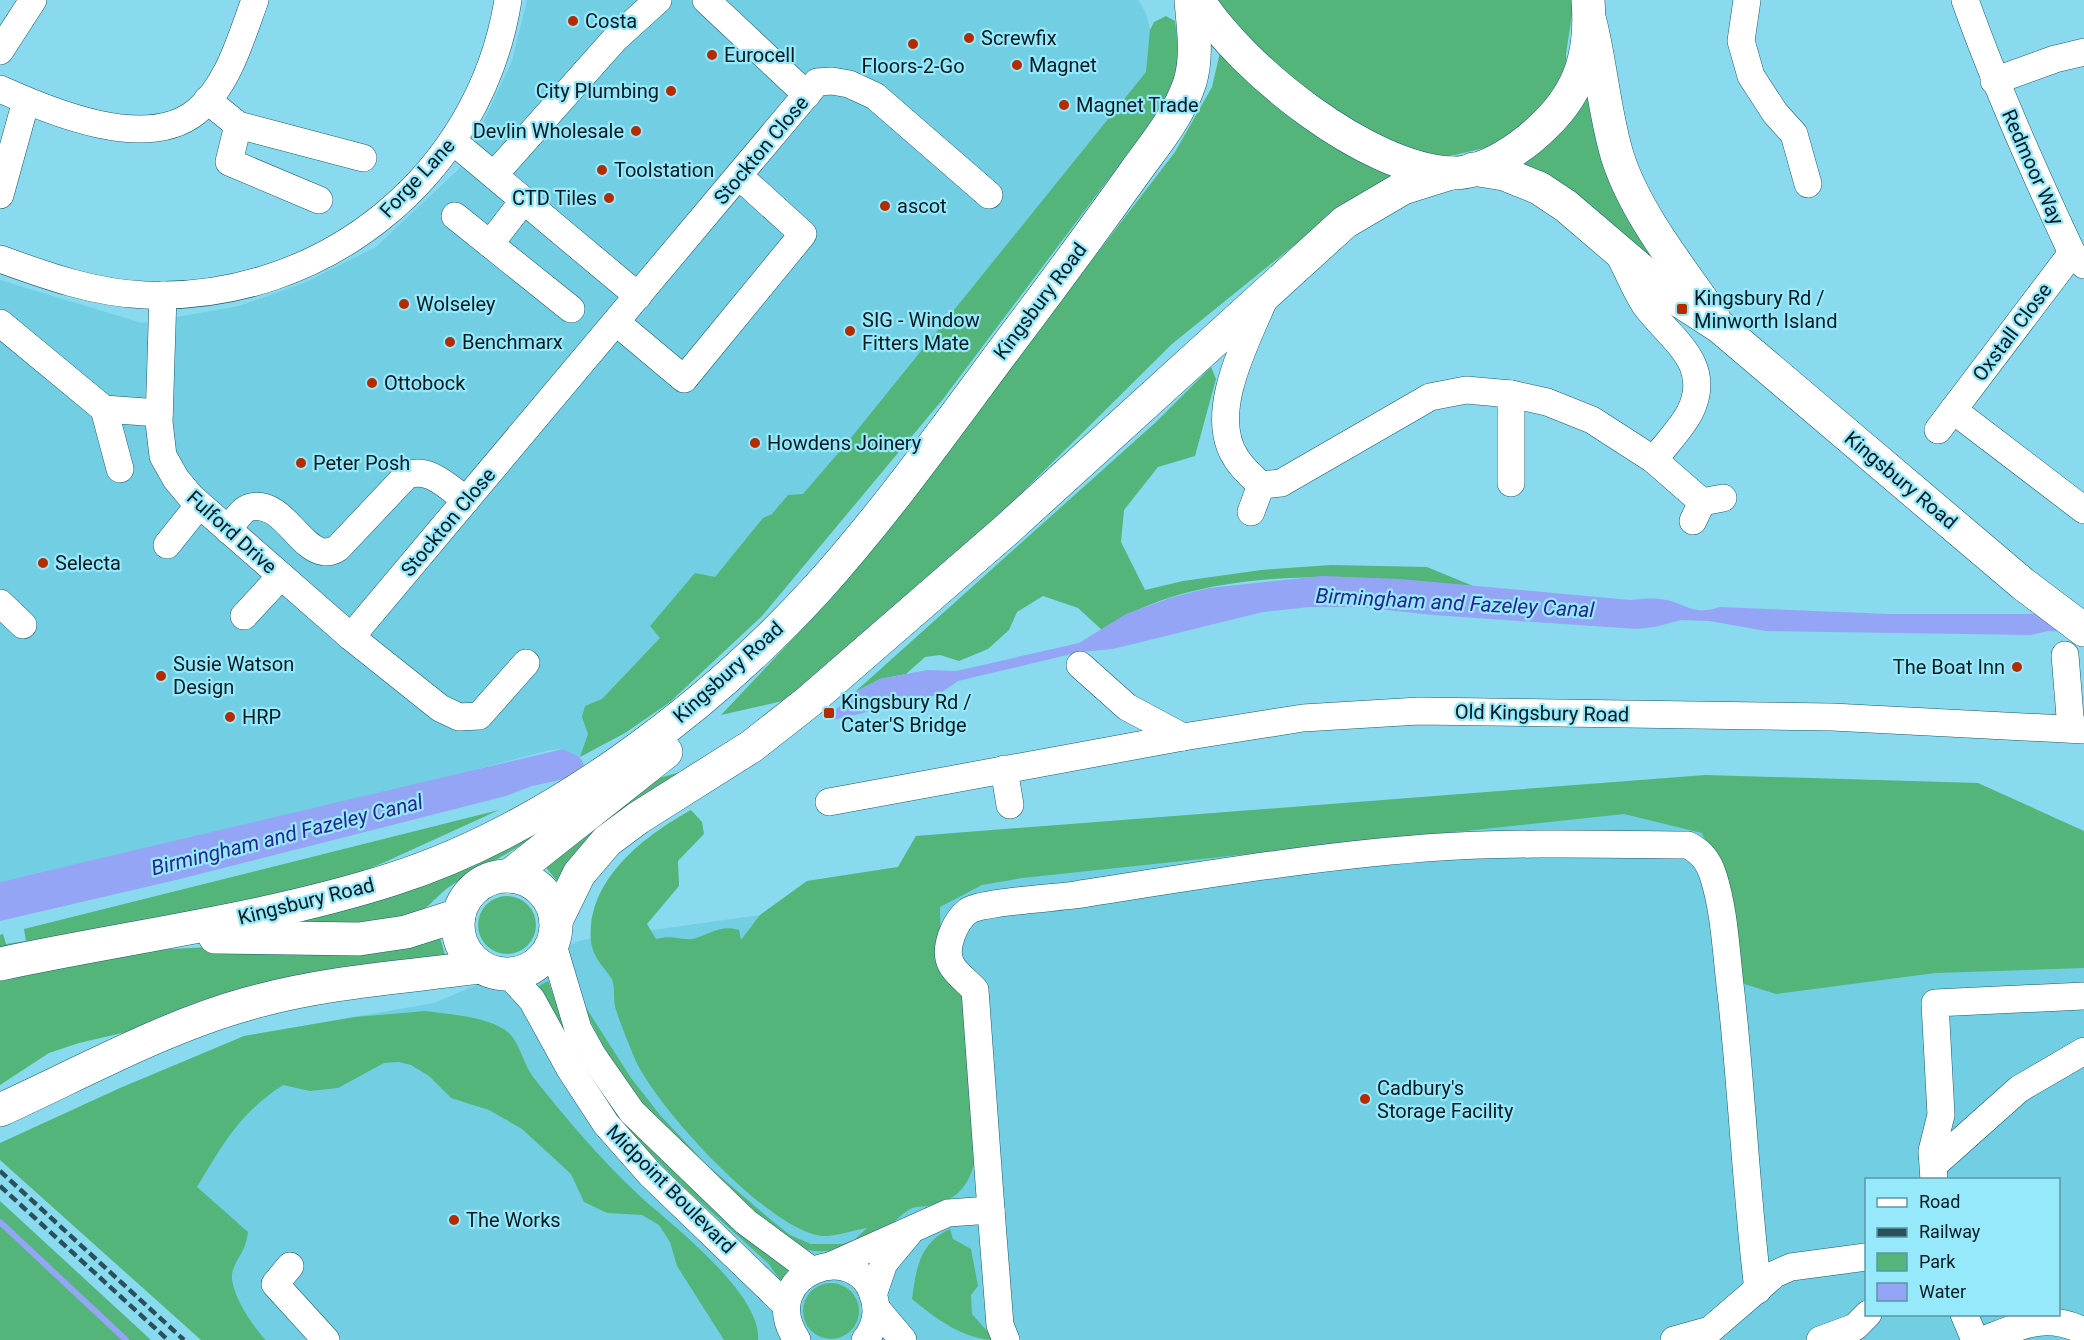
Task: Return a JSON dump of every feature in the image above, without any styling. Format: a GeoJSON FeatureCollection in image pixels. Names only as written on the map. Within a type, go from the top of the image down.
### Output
{"type":"FeatureCollection","features":[{"type":"Feature","properties":{"kind":"main road","name":"Kingsbury Road"},"geometry":{"type":"LineString","coordinates":[[0,964],[270,912],[393,879],[451,858],[551,805],[666,729],[751,657],[815,590],[856,542],[1076,254],[1178,111],[1191,78],[1194,61],[1191,0]]}},
{"type":"Feature","properties":{"kind":"main road"},"geometry":{"type":"LineString","coordinates":[[1198,0],[1253,65],[1286,94],[1331,125],[1385,155],[1462,171],[1509,153],[1540,130],[1564,106],[1583,66],[1590,7]]}},
{"type":"Feature","properties":{"kind":"main road","name":"Kingsbury Road"},"geometry":{"type":"LineString","coordinates":[[1590,7],[1608,119],[1617,158],[1649,220],[1720,327]]}},
{"type":"Feature","properties":{"kind":"main road","name":"Kingsbury Road"},"geometry":{"type":"LineString","coordinates":[[555,933],[579,874],[607,841],[638,818],[752,746],[808,702],[1004,532],[1345,222],[1403,188],[1462,171],[1504,174],[1539,188],[1566,206],[1669,294],[1720,327],[2023,584],[2074,643]]}},
{"type":"Feature","properties":{"kind":"main road"},"geometry":{"type":"LineString","coordinates":[[495,971],[470,958],[462,945],[458,930],[459,915],[472,891],[482,883],[509,876],[644,771],[702,722],[730,690],[751,657]]}},
{"type":"Feature","properties":{"kind":"main road"},"geometry":{"type":"LineString","coordinates":[[0,1110],[156,1038],[247,1004],[352,983],[531,969],[547,954],[555,933],[553,907],[541,890],[523,879],[509,876]]}},
{"type":"Feature","properties":{"kind":"main road"},"geometry":{"type":"LineString","coordinates":[[147,935],[359,939],[405,932],[459,915]]}},
{"type":"Feature","properties":{"kind":"street"},"geometry":{"type":"LineString","coordinates":[[0,51],[33,0]]}},
{"type":"Feature","properties":{"kind":"street"},"geometry":{"type":"LineString","coordinates":[[0,89],[26,101],[105,125],[160,128],[186,119],[207,100],[226,70],[255,0]]}},
{"type":"Feature","properties":{"kind":"street","name":"Forge Lane"},"geometry":{"type":"LineString","coordinates":[[0,259],[81,285],[121,293],[163,295],[216,291],[249,284],[294,270],[331,252],[403,200],[454,142],[484,88],[493,65],[508,0]]}},
{"type":"Feature","properties":{"kind":"street"},"geometry":{"type":"LineString","coordinates":[[494,175],[615,39],[658,0]]}},
{"type":"Feature","properties":{"kind":"street"},"geometry":{"type":"LineString","coordinates":[[706,0],[807,95]]}},
{"type":"Feature","properties":{"kind":"street"},"geometry":{"type":"LineString","coordinates":[[1747,0],[1741,41],[1751,76],[1775,113],[1794,134],[1808,184]]}},
{"type":"Feature","properties":{"kind":"street","name":"Redmoor Way"},"geometry":{"type":"LineString","coordinates":[[1965,0],[1994,81],[2078,259]]}},
{"type":"Feature","properties":{"kind":"street"},"geometry":{"type":"LineString","coordinates":[[1994,81],[2055,59],[2084,52]]}},
{"type":"Feature","properties":{"kind":"street","name":"Stockton Close"},"geometry":{"type":"LineString","coordinates":[[351,637],[818,82],[832,81],[849,84],[875,96],[988,195]]}},
{"type":"Feature","properties":{"kind":"street"},"geometry":{"type":"LineString","coordinates":[[207,100],[238,124],[363,158]]}},
{"type":"Feature","properties":{"kind":"street"},"geometry":{"type":"LineString","coordinates":[[0,195],[26,101]]}},
{"type":"Feature","properties":{"kind":"street"},"geometry":{"type":"LineString","coordinates":[[238,124],[229,162],[319,200]]}},
{"type":"Feature","properties":{"kind":"street"},"geometry":{"type":"LineString","coordinates":[[454,142],[639,296]]}},
{"type":"Feature","properties":{"kind":"street"},"geometry":{"type":"LineString","coordinates":[[616,322],[684,379],[803,234],[739,176]]}},
{"type":"Feature","properties":{"kind":"street"},"geometry":{"type":"LineString","coordinates":[[490,244],[524,200]]}},
{"type":"Feature","properties":{"kind":"street"},"geometry":{"type":"LineString","coordinates":[[455,216],[571,309]]}},
{"type":"Feature","properties":{"kind":"street"},"geometry":{"type":"LineString","coordinates":[[1615,246],[1645,304],[1682,346],[1693,364],[1698,380],[1690,411],[1654,460]]}},
{"type":"Feature","properties":{"kind":"street","name":"Oxstall Close"},"geometry":{"type":"LineString","coordinates":[[2078,259],[1945,420],[2084,510]]}},
{"type":"Feature","properties":{"kind":"street","name":"Fulford Drive"},"geometry":{"type":"LineString","coordinates":[[163,295],[159,414],[164,456],[177,479],[199,505],[351,637],[440,708],[459,717],[479,716],[526,663]]}},
{"type":"Feature","properties":{"kind":"street"},"geometry":{"type":"LineString","coordinates":[[1261,485],[1235,457],[1224,424],[1225,401],[1266,295]]}},
{"type":"Feature","properties":{"kind":"street"},"geometry":{"type":"LineString","coordinates":[[0,323],[104,409],[159,414]]}},
{"type":"Feature","properties":{"kind":"street"},"geometry":{"type":"LineString","coordinates":[[1261,485],[1281,483],[1430,397],[1466,390],[1511,394],[1546,402],[1592,420],[1654,460],[1706,507]]}},
{"type":"Feature","properties":{"kind":"street"},"geometry":{"type":"LineString","coordinates":[[1511,394],[1511,489]]}},
{"type":"Feature","properties":{"kind":"street"},"geometry":{"type":"LineString","coordinates":[[104,409],[120,469]]}},
{"type":"Feature","properties":{"kind":"street"},"geometry":{"type":"LineString","coordinates":[[228,530],[244,510],[251,507],[262,508],[274,511],[316,549],[326,552],[339,548],[406,476],[415,472],[426,473],[466,500]]}},
{"type":"Feature","properties":{"kind":"street"},"geometry":{"type":"LineString","coordinates":[[1251,512],[1261,485]]}},
{"type":"Feature","properties":{"kind":"street"},"geometry":{"type":"LineString","coordinates":[[167,545],[199,505]]}},
{"type":"Feature","properties":{"kind":"street"},"geometry":{"type":"LineString","coordinates":[[244,616],[280,576]]}},
{"type":"Feature","properties":{"kind":"street"},"geometry":{"type":"LineString","coordinates":[[0,603],[23,625]]}},
{"type":"Feature","properties":{"kind":"street"},"geometry":{"type":"LineString","coordinates":[[2074,643],[2077,729]]}},
{"type":"Feature","properties":{"kind":"street"},"geometry":{"type":"LineString","coordinates":[[1080,665],[1127,707],[1183,737]]}},
{"type":"Feature","properties":{"kind":"street","name":"Old Kingsbury Road"},"geometry":{"type":"LineString","coordinates":[[829,802],[1183,737],[1303,718],[1419,711],[1821,717],[2077,729]]}},
{"type":"Feature","properties":{"kind":"street"},"geometry":{"type":"LineString","coordinates":[[1004,769],[1010,805]]}},
{"type":"Feature","properties":{"kind":"street"},"geometry":{"type":"LineString","coordinates":[[1006,1340],[1000,1325],[975,990],[951,966],[948,957],[953,932],[968,912],[979,906],[1030,902],[1257,868],[1425,849],[1558,844],[1688,845],[1701,852],[1707,860],[1719,903],[1738,1053],[1749,1216],[1758,1290]]}},
{"type":"Feature","properties":{"kind":"street","name":"Midpoint Boulevard"},"geometry":{"type":"LineString","coordinates":[[555,933],[578,1029],[593,1056],[632,1112],[746,1222],[821,1268],[857,1274],[867,1283],[875,1302],[903,1340]]}},
{"type":"Feature","properties":{"kind":"street","name":"Midpoint Boulevard"},"geometry":{"type":"LineString","coordinates":[[495,971],[532,1000],[570,1069],[606,1125],[790,1328]]}},
{"type":"Feature","properties":{"kind":"street"},"geometry":{"type":"LineString","coordinates":[[1935,1172],[1932,1151],[1941,1115],[1935,1003],[2084,996]]}},
{"type":"Feature","properties":{"kind":"street"},"geometry":{"type":"LineString","coordinates":[[1935,1172],[2019,1089],[2084,1051]]}},
{"type":"Feature","properties":{"kind":"street"},"geometry":{"type":"LineString","coordinates":[[790,1328],[791,1290],[799,1279],[916,1225],[948,1213],[991,1210]]}},
{"type":"Feature","properties":{"kind":"street"},"geometry":{"type":"LineString","coordinates":[[865,1340],[872,1329],[875,1302],[885,1263],[916,1225]]}},
{"type":"Feature","properties":{"kind":"street"},"geometry":{"type":"LineString","coordinates":[[1674,1340],[1712,1335],[1775,1274],[1791,1267],[1865,1257]]}},
{"type":"Feature","properties":{"kind":"street"},"geometry":{"type":"LineString","coordinates":[[290,1266],[275,1284],[326,1340]]}},
{"type":"Feature","properties":{"kind":"street"},"geometry":{"type":"LineString","coordinates":[[1820,1340],[1855,1328],[1866,1316]]}},
{"type":"Feature","properties":{"kind":"street"},"geometry":{"type":"LineString","coordinates":[[1965,1316],[1975,1340]]}},
{"type":"Feature","properties":{"kind":"street"},"geometry":{"type":"LineString","coordinates":[[1983,1340],[2031,1323],[2061,1321],[2084,1331]]}},
{"type":"Feature","properties":{"kind":"shaded area"},"geometry":{"type":"Polygon","coordinates":[[[527,0],[1138,0],[1146,13],[1156,53],[1149,78],[713,630],[580,757],[563,749],[550,750],[402,789],[0,882],[0,280],[142,323],[239,306],[304,283],[376,247],[463,165],[512,61],[527,0]]]}},
{"type":"Feature","properties":{"kind":"shaded area"},"geometry":{"type":"Polygon","coordinates":[[[1706,775],[2084,917],[2084,1340],[266,1340],[218,1295],[152,1082],[244,1036],[434,1003],[582,940],[760,915],[807,881],[898,867],[916,836],[1706,775]]]}},
{"type":"Feature","properties":{"kind":"green space"},"geometry":{"type":"Polygon","coordinates":[[[1215,0],[1574,1],[1566,54],[1567,69],[1559,92],[1502,144],[1450,156],[1419,153],[1371,136],[1271,67],[1215,0]]]}},
{"type":"Feature","properties":{"kind":"green space"},"geometry":{"type":"Polygon","coordinates":[[[1166,16],[1175,21],[1180,61],[1168,100],[943,399],[762,616],[670,702],[625,733],[580,757],[588,734],[582,717],[585,706],[602,699],[660,638],[650,626],[695,573],[715,577],[763,518],[772,514],[788,495],[803,494],[846,444],[1146,72],[1150,30],[1154,22],[1166,16]]]}},
{"type":"Feature","properties":{"kind":"green space"},"geometry":{"type":"Polygon","coordinates":[[[1221,48],[1406,174],[1319,225],[1172,344],[959,555],[791,699],[721,715],[837,592],[1175,152],[1212,87],[1221,48]]]}},
{"type":"Feature","properties":{"kind":"green space"},"geometry":{"type":"Polygon","coordinates":[[[1588,87],[1660,269],[1515,165],[1540,149],[1558,132],[1588,87]]]}},
{"type":"Feature","properties":{"kind":"green space"},"geometry":{"type":"Polygon","coordinates":[[[1211,367],[1216,379],[1195,456],[1158,467],[1124,510],[1121,542],[1145,590],[1183,581],[1261,570],[1331,565],[1427,567],[1473,586],[1331,577],[1282,578],[1233,583],[1186,593],[1142,608],[1102,630],[1078,608],[1043,596],[1017,612],[1009,630],[988,649],[959,661],[940,655],[925,657],[906,674],[880,679],[855,692],[1156,422],[1211,367]]]}},
{"type":"Feature","properties":{"kind":"green space"},"geometry":{"type":"Polygon","coordinates":[[[708,764],[586,843],[557,881],[543,864],[649,781],[708,764]]]}},
{"type":"Feature","properties":{"kind":"green space"},"geometry":{"type":"Polygon","coordinates":[[[1706,775],[1978,783],[2084,831],[2084,968],[1935,973],[1776,994],[1738,982],[1727,896],[1702,833],[1624,814],[1022,878],[982,885],[940,907],[941,962],[965,988],[974,1164],[968,1180],[953,1197],[937,1204],[910,1209],[875,1237],[845,1248],[824,1251],[805,1249],[792,1241],[743,1204],[688,1154],[637,1097],[597,1035],[583,1003],[631,1078],[660,1115],[706,1164],[790,1235],[811,1244],[842,1244],[854,1240],[867,1228],[827,1236],[799,1229],[744,1189],[688,1133],[664,1104],[634,1057],[616,1010],[613,981],[593,951],[591,926],[595,906],[614,872],[642,843],[691,810],[702,822],[704,834],[678,861],[679,886],[647,924],[656,939],[667,937],[693,939],[716,930],[733,928],[739,930],[741,940],[760,915],[807,881],[898,867],[916,836],[1706,775]]]}},
{"type":"Feature","properties":{"kind":"green space"},"geometry":{"type":"Polygon","coordinates":[[[499,810],[385,862],[314,891],[0,953],[0,935],[3,934],[6,944],[26,941],[24,929],[499,810]]]}},
{"type":"Feature","properties":{"kind":"green space"},"geometry":{"type":"Polygon","coordinates":[[[552,818],[532,837],[461,879],[424,909],[411,916],[379,922],[303,928],[299,920],[552,818]]]}},
{"type":"Feature","properties":{"kind":"green space"},"geometry":{"type":"Polygon","coordinates":[[[507,896],[518,898],[531,909],[536,925],[534,936],[523,949],[507,954],[496,952],[483,941],[478,925],[480,914],[491,901],[507,896]]]}},
{"type":"Feature","properties":{"kind":"green space"},"geometry":{"type":"Polygon","coordinates":[[[439,934],[446,958],[79,1043],[49,1053],[0,1085],[0,979],[137,951],[439,934]]]}},
{"type":"Feature","properties":{"kind":"green space"},"geometry":{"type":"Polygon","coordinates":[[[548,981],[567,1027],[590,1068],[617,1106],[647,1142],[680,1175],[788,1270],[781,1281],[768,1263],[686,1189],[628,1131],[598,1091],[537,987],[548,981]]]}},
{"type":"Feature","properties":{"kind":"green space"},"geometry":{"type":"Polygon","coordinates":[[[426,1011],[481,1020],[501,1027],[509,1033],[533,1077],[586,1140],[628,1185],[695,1244],[732,1283],[756,1322],[758,1340],[724,1340],[677,1266],[670,1242],[659,1225],[642,1215],[607,1213],[584,1202],[571,1174],[522,1129],[489,1110],[451,1098],[429,1076],[411,1065],[399,1062],[384,1063],[338,1088],[310,1091],[283,1085],[244,1118],[224,1143],[197,1187],[248,1232],[232,1277],[242,1307],[266,1340],[201,1340],[0,1160],[0,1143],[120,1088],[244,1036],[355,1017],[426,1011]]]}},
{"type":"Feature","properties":{"kind":"green space"},"geometry":{"type":"Polygon","coordinates":[[[0,1201],[151,1340],[0,1340],[0,1201]]]}},
{"type":"Feature","properties":{"kind":"green space"},"geometry":{"type":"Polygon","coordinates":[[[950,1229],[953,1239],[971,1249],[978,1286],[971,1295],[972,1314],[995,1340],[961,1332],[912,1299],[921,1258],[932,1241],[950,1229]]]}},
{"type":"Feature","properties":{"kind":"green space"},"geometry":{"type":"Polygon","coordinates":[[[826,1283],[836,1283],[851,1291],[857,1300],[859,1311],[857,1322],[851,1331],[836,1339],[826,1339],[815,1334],[808,1327],[803,1316],[803,1306],[808,1295],[815,1288],[826,1283]]]}},
{"type":"Feature","properties":{"kind":"water"},"geometry":{"type":"Polygon","coordinates":[[[1322,576],[1400,579],[1630,600],[1659,599],[1701,610],[1720,607],[1890,614],[2084,614],[2084,632],[2048,631],[2031,635],[1766,631],[1709,621],[1681,620],[1636,629],[1433,615],[1359,607],[1310,607],[1263,612],[1113,649],[1080,652],[958,681],[938,695],[834,720],[824,720],[855,692],[880,679],[927,670],[956,671],[1079,643],[1126,614],[1173,597],[1209,588],[1322,576]]]}},
{"type":"Feature","properties":{"kind":"water"},"geometry":{"type":"Polygon","coordinates":[[[563,749],[580,757],[542,782],[506,796],[176,880],[0,921],[0,882],[563,749]]]}},
{"type":"Feature","properties":{"kind":"waterway","name":"Birmingham and Fazeley Canal"},"geometry":{"type":"LineString","coordinates":[[534,775],[573,766]]}},
{"type":"Feature","properties":{"kind":"waterway"},"geometry":{"type":"LineString","coordinates":[[0,1222],[126,1340]]}},
{"type":"Feature","properties":{"kind":"railway"},"geometry":{"type":"LineString","coordinates":[[0,1171],[184,1340]]}},
{"type":"Feature","properties":{"kind":"railway"},"geometry":{"type":"LineString","coordinates":[[0,1186],[168,1340]]}},
{"type":"Feature","properties":{"kind":"place","name":"Costa"},"geometry":{"type":"Point","coordinates":[573,21]}},
{"type":"Feature","properties":{"kind":"place","name":"Screwfix"},"geometry":{"type":"Point","coordinates":[969,38]}},
{"type":"Feature","properties":{"kind":"place","name":"Floors-2-Go"},"geometry":{"type":"Point","coordinates":[913,44]}},
{"type":"Feature","properties":{"kind":"place","name":"Eurocell"},"geometry":{"type":"Point","coordinates":[712,55]}},
{"type":"Feature","properties":{"kind":"place","name":"Magnet"},"geometry":{"type":"Point","coordinates":[1017,65]}},
{"type":"Feature","properties":{"kind":"place","name":"City Plumbing"},"geometry":{"type":"Point","coordinates":[671,91]}},
{"type":"Feature","properties":{"kind":"place","name":"Magnet Trade"},"geometry":{"type":"Point","coordinates":[1064,105]}},
{"type":"Feature","properties":{"kind":"place","name":"Devlin Wholesale"},"geometry":{"type":"Point","coordinates":[636,131]}},
{"type":"Feature","properties":{"kind":"place","name":"Toolstation"},"geometry":{"type":"Point","coordinates":[602,170]}},
{"type":"Feature","properties":{"kind":"place","name":"CTD Tiles"},"geometry":{"type":"Point","coordinates":[609,198]}},
{"type":"Feature","properties":{"kind":"place","name":"ascot"},"geometry":{"type":"Point","coordinates":[885,206]}},
{"type":"Feature","properties":{"kind":"place","name":"Wolseley"},"geometry":{"type":"Point","coordinates":[404,304]}},
{"type":"Feature","properties":{"kind":"place","name":"Kingsbury Rd / Minworth Island"},"geometry":{"type":"Point","coordinates":[1682,309]}},
{"type":"Feature","properties":{"kind":"place","name":"SIG - Window Fitters Mate"},"geometry":{"type":"Point","coordinates":[850,331]}},
{"type":"Feature","properties":{"kind":"place","name":"Benchmarx"},"geometry":{"type":"Point","coordinates":[450,342]}},
{"type":"Feature","properties":{"kind":"place","name":"Ottobock"},"geometry":{"type":"Point","coordinates":[372,383]}},
{"type":"Feature","properties":{"kind":"place","name":"Howdens Joinery"},"geometry":{"type":"Point","coordinates":[755,443]}},
{"type":"Feature","properties":{"kind":"place","name":"Peter Posh"},"geometry":{"type":"Point","coordinates":[301,463]}},
{"type":"Feature","properties":{"kind":"place","name":"Selecta"},"geometry":{"type":"Point","coordinates":[43,563]}},
{"type":"Feature","properties":{"kind":"place","name":"The Boat Inn"},"geometry":{"type":"Point","coordinates":[2017,667]}},
{"type":"Feature","properties":{"kind":"place","name":"Susie Watson Design"},"geometry":{"type":"Point","coordinates":[161,676]}},
{"type":"Feature","properties":{"kind":"place","name":"Kingsbury Rd / Cater'S Bridge"},"geometry":{"type":"Point","coordinates":[829,713]}},
{"type":"Feature","properties":{"kind":"place","name":"HRP"},"geometry":{"type":"Point","coordinates":[230,717]}},
{"type":"Feature","properties":{"kind":"place","name":"Cadbury's Storage Facility"},"geometry":{"type":"Point","coordinates":[1365,1099]}},
{"type":"Feature","properties":{"kind":"place","name":"The Works"},"geometry":{"type":"Point","coordinates":[454,1220]}}]}
